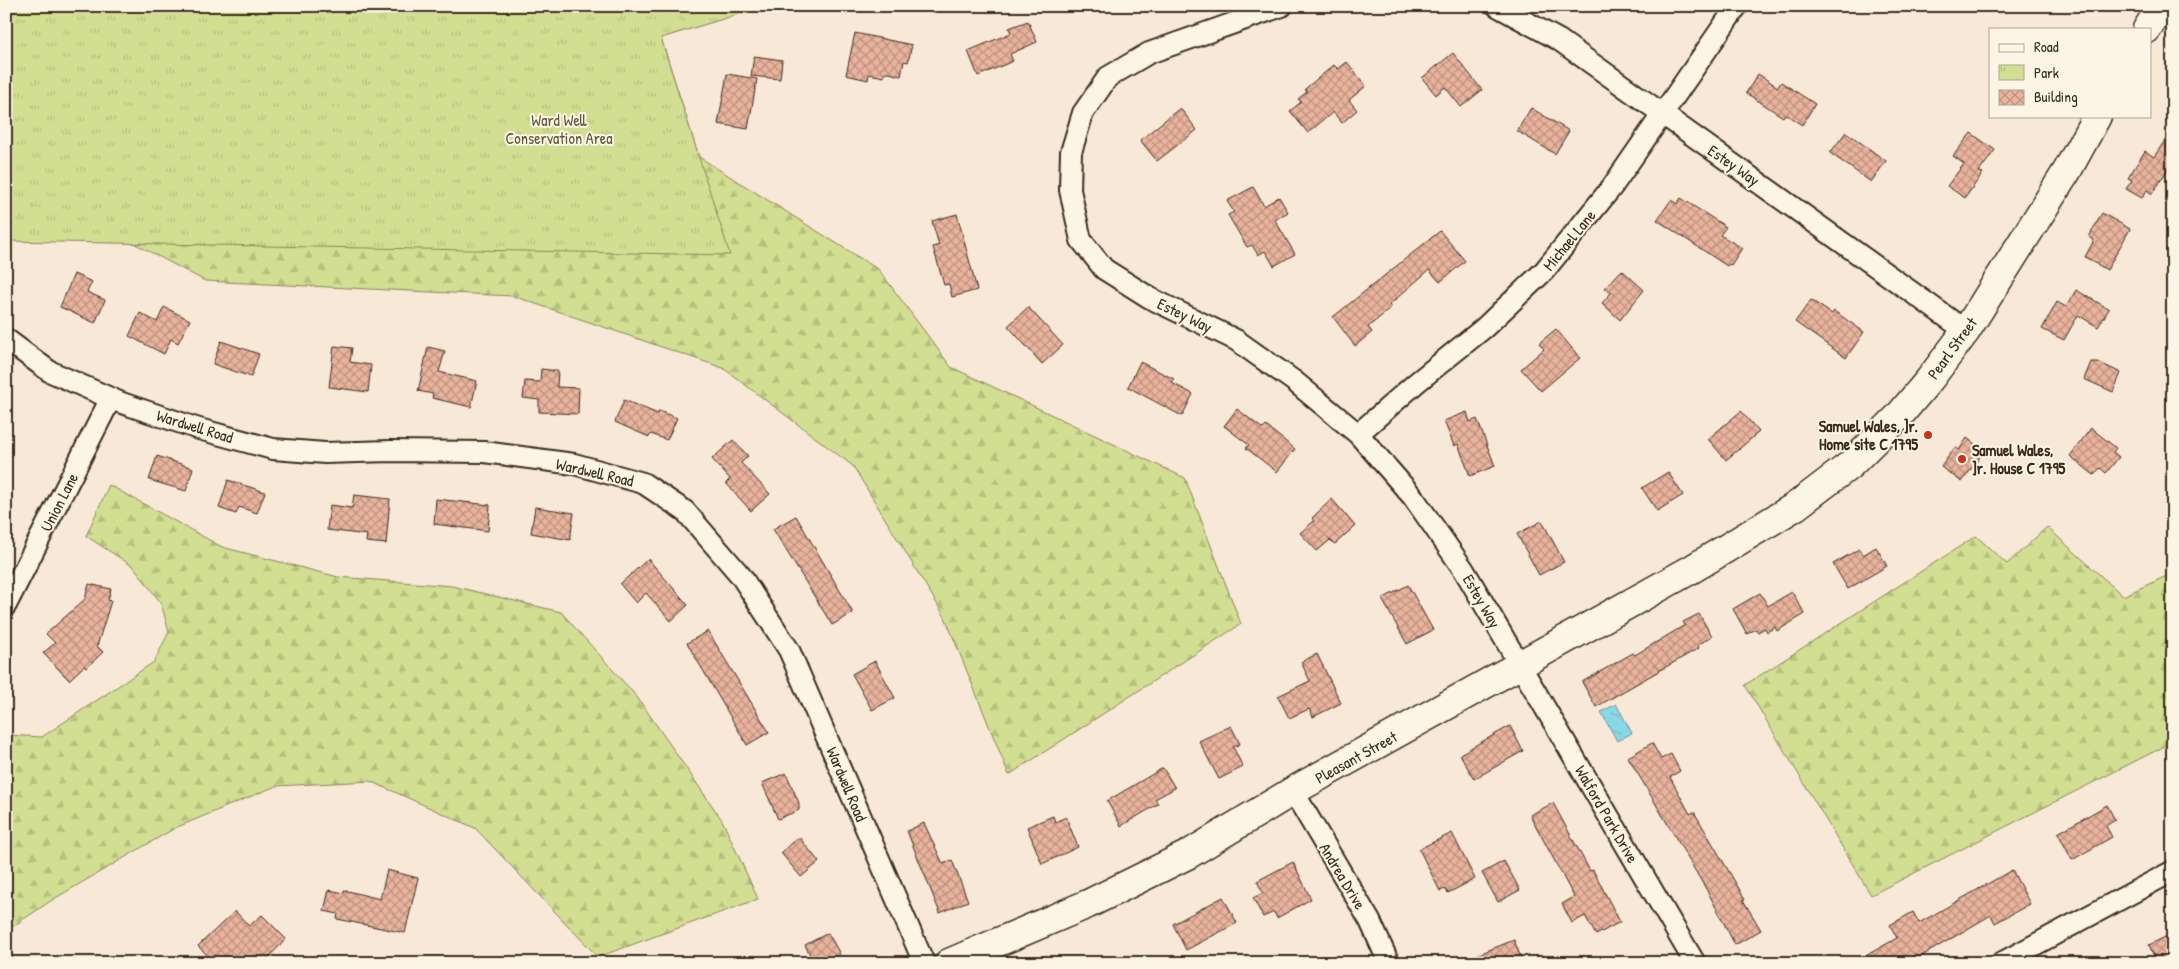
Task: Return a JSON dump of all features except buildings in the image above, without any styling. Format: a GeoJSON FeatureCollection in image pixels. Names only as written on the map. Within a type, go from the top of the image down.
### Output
{"type":"FeatureCollection","features":[{"type":"Feature","properties":{"kind":"main road"},"geometry":{"type":"LineString","coordinates":[[2148,28],[2162,6]]}},
{"type":"Feature","properties":{"kind":"main road","name":"Pearl Street"},"geometry":{"type":"LineString","coordinates":[[1753,532],[1796,506],[1850,465],[1898,418],[1966,331],[2067,171],[2096,118]]}},
{"type":"Feature","properties":{"kind":"main road","name":"Pleasant Street"},"geometry":{"type":"LineString","coordinates":[[949,963],[1088,904],[1172,863],[1293,791],[1392,738],[1519,664],[1692,569],[1753,532]]}},
{"type":"Feature","properties":{"kind":"street","name":"Estey Way"},"geometry":{"type":"LineString","coordinates":[[1282,6],[1149,53],[1108,77],[1083,113],[1071,152],[1070,190],[1081,240],[1104,269],[1150,298],[1236,340],[1294,381],[1358,434],[1413,497],[1452,554],[1519,664]]}},
{"type":"Feature","properties":{"kind":"street","name":"Estey Way"},"geometry":{"type":"LineString","coordinates":[[1497,6],[1559,40],[1966,331]]}},
{"type":"Feature","properties":{"kind":"street","name":"Michael Lane"},"geometry":{"type":"LineString","coordinates":[[1358,434],[1484,328],[1544,271],[1612,187],[1661,113],[1737,6]]}},
{"type":"Feature","properties":{"kind":"street","name":"Wardwell Road"},"geometry":{"type":"LineString","coordinates":[[6,339],[49,371],[111,398],[200,429],[273,449],[325,453],[390,451],[484,452],[574,464],[643,484],[685,511],[741,576],[789,650],[924,963]]}},
{"type":"Feature","properties":{"kind":"street","name":"Union Lane"},"geometry":{"type":"LineString","coordinates":[[6,605],[111,398]]}},
{"type":"Feature","properties":{"kind":"street","name":"Walford Park Drive"},"geometry":{"type":"LineString","coordinates":[[1519,664],[1695,963]]}},
{"type":"Feature","properties":{"kind":"street","name":"Andrea Drive"},"geometry":{"type":"LineString","coordinates":[[1293,791],[1370,920],[1389,963]]}},
{"type":"Feature","properties":{"kind":"street"},"geometry":{"type":"LineString","coordinates":[[2001,963],[2173,871]]}},
{"type":"Feature","properties":{"kind":"green space"},"geometry":{"type":"Polygon","coordinates":[[[6,6],[762,6],[661,38],[699,157],[879,270],[951,367],[1185,478],[1241,624],[1009,775],[945,617],[853,466],[723,368],[513,296],[205,281],[26,186],[6,6]]]}},
{"type":"Feature","properties":{"kind":"green space","name":"Ward Well Conservation Area"},"geometry":{"type":"Polygon","coordinates":[[[6,6],[765,6],[661,38],[730,255],[6,241],[6,6]]]}},
{"type":"Feature","properties":{"kind":"green space"},"geometry":{"type":"Polygon","coordinates":[[[109,485],[222,547],[338,577],[452,586],[561,612],[637,697],[722,820],[758,899],[598,957],[475,828],[370,781],[276,786],[175,828],[52,900],[6,931],[6,735],[42,737],[154,662],[169,632],[161,603],[134,567],[86,536],[109,485]]]}},
{"type":"Feature","properties":{"kind":"green space"},"geometry":{"type":"Polygon","coordinates":[[[2047,527],[2123,596],[2173,573],[2173,742],[1871,895],[1745,685],[1976,536],[2007,564],[2047,527]]]}},
{"type":"Feature","properties":{"kind":"water"},"geometry":{"type":"Polygon","coordinates":[[[1616,704],[1632,733],[1617,741],[1601,712],[1616,704]]]}},
{"type":"Feature","properties":{"kind":"place","name":"Samuel Wales, ]r. Home site C 1795"},"geometry":{"type":"Point","coordinates":[1928,435]}},
{"type":"Feature","properties":{"kind":"place","name":"Samuel Wales, ]r. House C 1795"},"geometry":{"type":"Point","coordinates":[1962,459]}}]}
